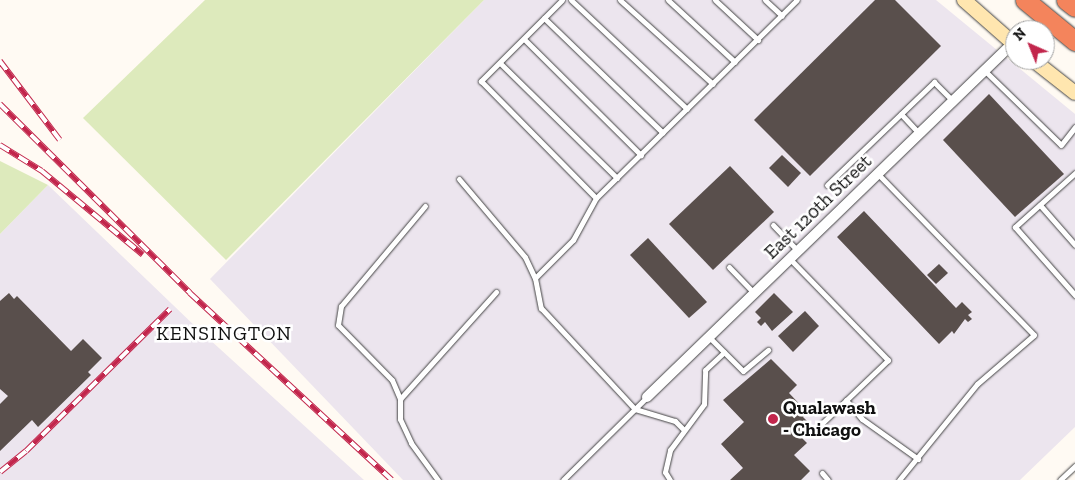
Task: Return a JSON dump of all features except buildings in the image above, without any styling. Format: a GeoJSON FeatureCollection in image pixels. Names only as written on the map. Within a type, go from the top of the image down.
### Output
{"type":"FeatureCollection","features":[{"type":"Feature","properties":{"kind":"highway"},"geometry":{"type":"LineString","coordinates":[[1025,0],[1075,41]]}},
{"type":"Feature","properties":{"kind":"highway"},"geometry":{"type":"LineString","coordinates":[[1066,0],[1075,7]]}},
{"type":"Feature","properties":{"kind":"street"},"geometry":{"type":"LineString","coordinates":[[964,0],[1005,36]]}},
{"type":"Feature","properties":{"kind":"street","name":"East 120th Street"},"geometry":{"type":"LineString","coordinates":[[647,397],[952,100],[1005,52]]}},
{"type":"Feature","properties":{"kind":"street"},"geometry":{"type":"LineString","coordinates":[[1046,70],[1075,93]]}},
{"type":"Feature","properties":{"kind":"lane"},"geometry":{"type":"LineString","coordinates":[[562,0],[482,81],[596,198]]}},
{"type":"Feature","properties":{"kind":"lane"},"geometry":{"type":"LineString","coordinates":[[571,0],[687,110]]}},
{"type":"Feature","properties":{"kind":"lane"},"geometry":{"type":"LineString","coordinates":[[620,0],[713,84]]}},
{"type":"Feature","properties":{"kind":"lane"},"geometry":{"type":"LineString","coordinates":[[668,0],[735,62]]}},
{"type":"Feature","properties":{"kind":"lane"},"geometry":{"type":"LineString","coordinates":[[715,0],[758,40]]}},
{"type":"Feature","properties":{"kind":"lane"},"geometry":{"type":"LineString","coordinates":[[765,0],[782,16]]}},
{"type":"Feature","properties":{"kind":"lane"},"geometry":{"type":"LineString","coordinates":[[535,278],[573,240],[596,198],[758,40],[796,0]]}},
{"type":"Feature","properties":{"kind":"lane"},"geometry":{"type":"LineString","coordinates":[[544,18],[663,133]]}},
{"type":"Feature","properties":{"kind":"lane"},"geometry":{"type":"LineString","coordinates":[[524,39],[641,155]]}},
{"type":"Feature","properties":{"kind":"lane"},"geometry":{"type":"LineString","coordinates":[[500,63],[617,178]]}},
{"type":"Feature","properties":{"kind":"lane"},"geometry":{"type":"LineString","coordinates":[[984,70],[1060,145],[1075,127]]}},
{"type":"Feature","properties":{"kind":"lane"},"geometry":{"type":"LineString","coordinates":[[828,185],[934,82],[952,100]]}},
{"type":"Feature","properties":{"kind":"lane"},"geometry":{"type":"LineString","coordinates":[[901,114],[919,133]]}},
{"type":"Feature","properties":{"kind":"lane"},"geometry":{"type":"LineString","coordinates":[[1074,293],[1015,228],[1075,172]]}},
{"type":"Feature","properties":{"kind":"lane"},"geometry":{"type":"LineString","coordinates":[[878,173],[1034,335],[977,384],[918,459],[899,480]]}},
{"type":"Feature","properties":{"kind":"lane"},"geometry":{"type":"LineString","coordinates":[[459,179],[525,257],[535,278],[541,308],[635,408],[675,421],[683,429]]}},
{"type":"Feature","properties":{"kind":"lane"},"geometry":{"type":"LineString","coordinates":[[1040,204],[1075,245]]}},
{"type":"Feature","properties":{"kind":"lane"},"geometry":{"type":"LineString","coordinates":[[425,206],[341,306],[338,325],[392,380],[400,399],[400,419],[411,443],[438,480]]}},
{"type":"Feature","properties":{"kind":"lane"},"geometry":{"type":"LineString","coordinates":[[773,225],[798,250]]}},
{"type":"Feature","properties":{"kind":"lane"},"geometry":{"type":"LineString","coordinates":[[790,258],[888,360],[813,432]]}},
{"type":"Feature","properties":{"kind":"lane"},"geometry":{"type":"LineString","coordinates":[[729,267],[754,293]]}},
{"type":"Feature","properties":{"kind":"lane"},"geometry":{"type":"LineString","coordinates":[[400,399],[496,292]]}},
{"type":"Feature","properties":{"kind":"lane"},"geometry":{"type":"LineString","coordinates":[[709,337],[743,371],[768,350]]}},
{"type":"Feature","properties":{"kind":"lane"},"geometry":{"type":"LineString","coordinates":[[670,480],[665,472],[670,450],[683,429],[704,404],[705,370],[724,352]]}},
{"type":"Feature","properties":{"kind":"lane"},"geometry":{"type":"LineString","coordinates":[[563,480],[647,397]]}},
{"type":"Feature","properties":{"kind":"lane"},"geometry":{"type":"LineString","coordinates":[[846,400],[862,419],[918,459]]}},
{"type":"Feature","properties":{"kind":"lane"},"geometry":{"type":"LineString","coordinates":[[1060,480],[1075,466]]}},
{"type":"Feature","properties":{"kind":"lane"},"geometry":{"type":"LineString","coordinates":[[822,473],[828,480]]}},
{"type":"Feature","properties":{"kind":"shaded area"},"geometry":{"type":"Polygon","coordinates":[[[484,0],[936,0],[1005,57],[1005,70],[1021,70],[1075,114],[1075,427],[1020,480],[403,480],[210,279],[484,0]]]}},
{"type":"Feature","properties":{"kind":"shaded area"},"geometry":{"type":"Polygon","coordinates":[[[48,185],[197,328],[364,480],[0,480],[0,234],[48,185]]]}},
{"type":"Feature","properties":{"kind":"green space"},"geometry":{"type":"Polygon","coordinates":[[[205,0],[484,0],[226,260],[83,118],[205,0]]]}},
{"type":"Feature","properties":{"kind":"green space"},"geometry":{"type":"Polygon","coordinates":[[[0,161],[48,185],[0,234],[0,161]]]}},
{"type":"Feature","properties":{"kind":"railway"},"geometry":{"type":"LineString","coordinates":[[0,61],[60,140]]}},
{"type":"Feature","properties":{"kind":"railway"},"geometry":{"type":"LineString","coordinates":[[0,104],[190,293],[392,480]]}},
{"type":"Feature","properties":{"kind":"railway"},"geometry":{"type":"LineString","coordinates":[[0,145],[42,171],[143,255]]}},
{"type":"Feature","properties":{"kind":"railway"},"geometry":{"type":"LineString","coordinates":[[0,472],[26,451],[170,309]]}},
{"type":"Feature","properties":{"kind":"place","name":"Qualawash - Chicago"},"geometry":{"type":"Point","coordinates":[773,419]}},
{"type":"Feature","properties":{"kind":"district","name":"KENSINGTON"},"geometry":{"type":"Point","coordinates":[224,333]}}]}
